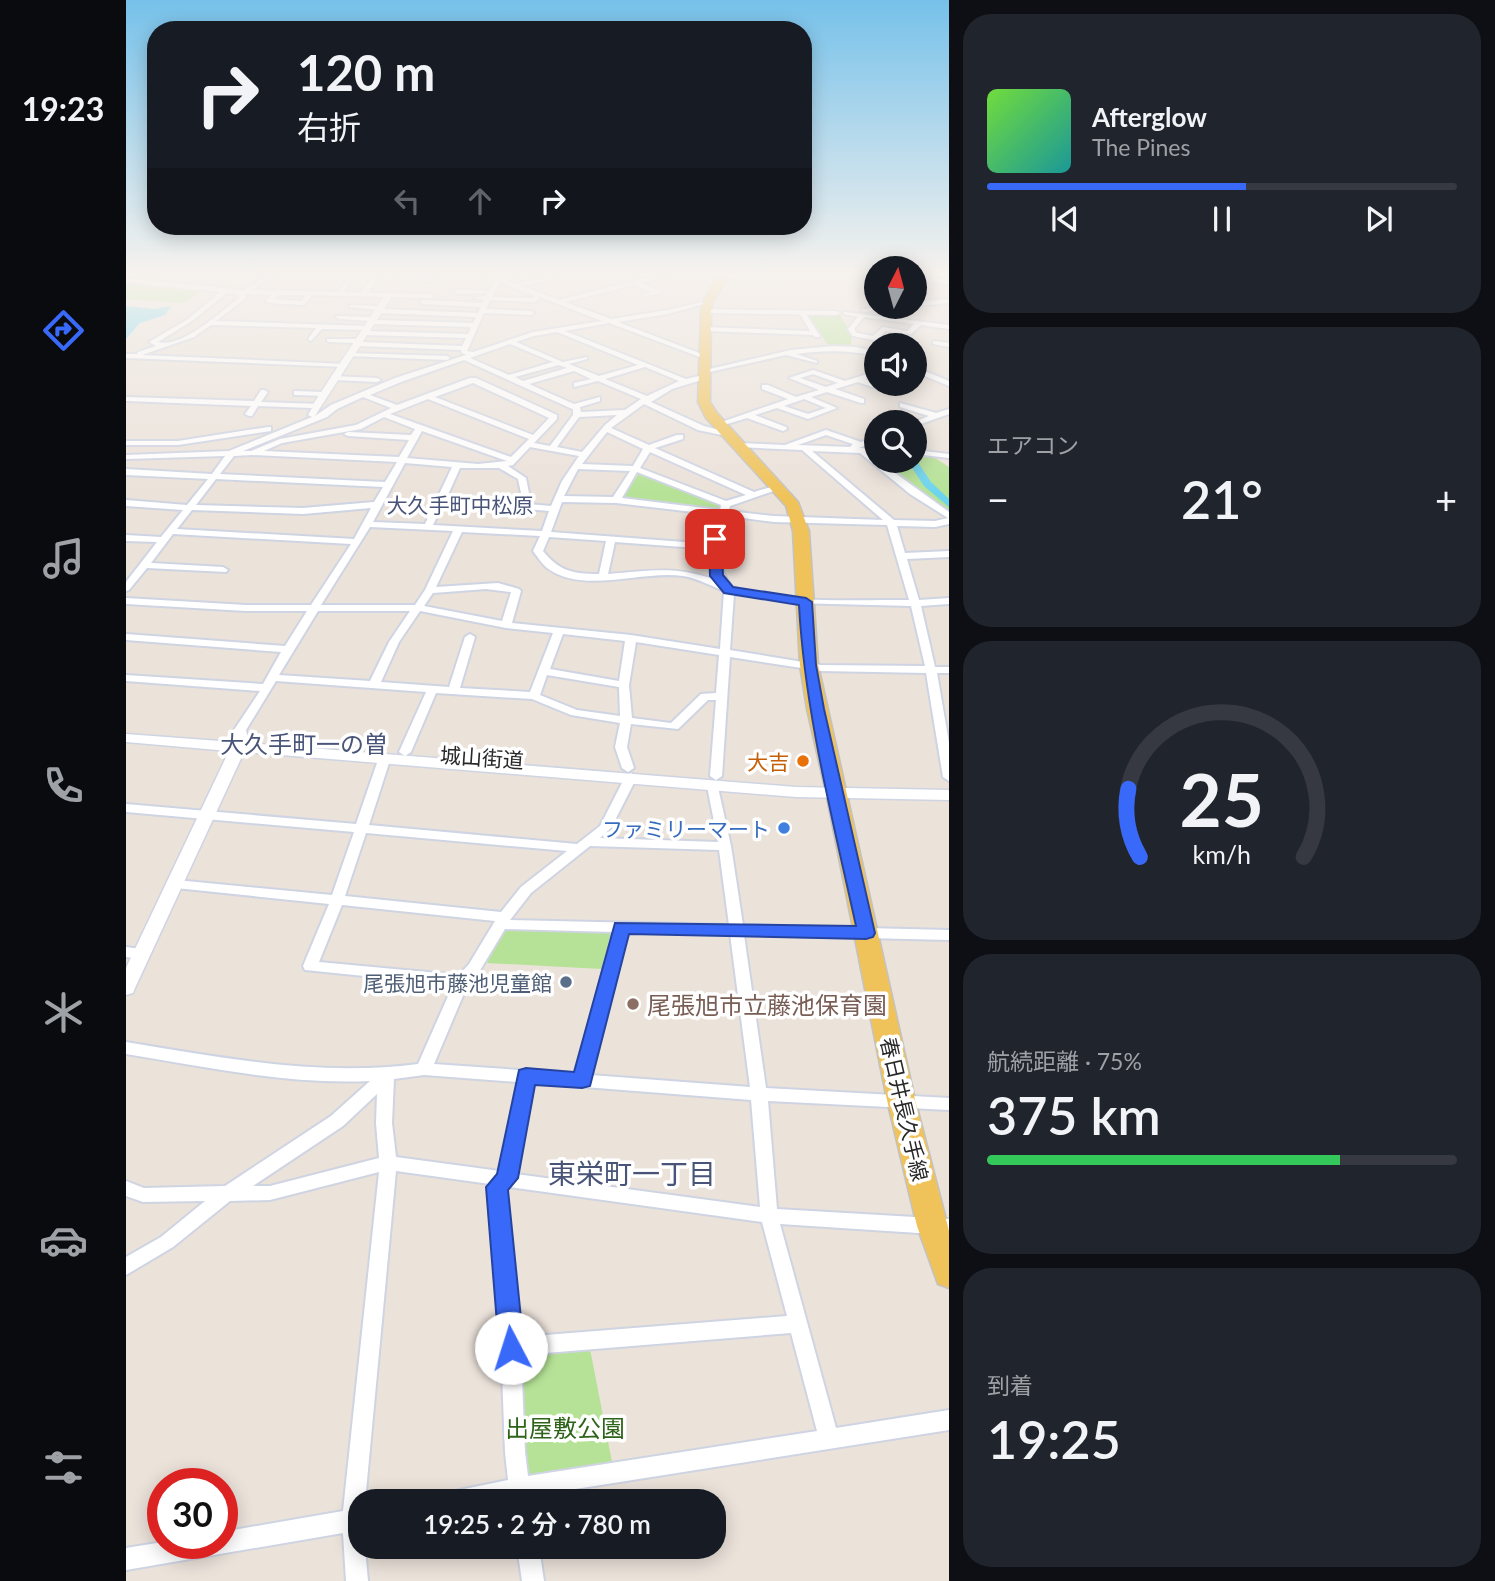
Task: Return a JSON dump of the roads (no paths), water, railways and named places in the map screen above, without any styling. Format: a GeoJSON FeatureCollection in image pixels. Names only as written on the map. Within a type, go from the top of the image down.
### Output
{"type":"FeatureCollection","features":[{"type":"Feature","properties":{"kind":"main road","name":"春日井長久手線"},"geometry":{"type":"LineString","coordinates":[[705,349],[704,402],[728,435],[793,505],[799,520],[809,665],[817,709],[837,792],[901,1100],[940,1226],[949,1274]]}},
{"type":"Feature","properties":{"kind":"street"},"geometry":{"type":"LineString","coordinates":[[127,357],[154,349]]}},
{"type":"Feature","properties":{"kind":"street"},"geometry":{"type":"LineString","coordinates":[[314,419],[312,414],[353,349]]}},
{"type":"Feature","properties":{"kind":"street"},"geometry":{"type":"LineString","coordinates":[[453,349],[575,411],[629,412]]}},
{"type":"Feature","properties":{"kind":"street"},"geometry":{"type":"LineString","coordinates":[[126,588],[130,578],[145,565],[233,452],[465,353],[466,349]]}},
{"type":"Feature","properties":{"kind":"street"},"geometry":{"type":"LineString","coordinates":[[349,355],[442,359],[482,349]]}},
{"type":"Feature","properties":{"kind":"street"},"geometry":{"type":"LineString","coordinates":[[526,349],[647,401],[701,428],[784,448],[849,450],[864,446]]}},
{"type":"Feature","properties":{"kind":"street"},"geometry":{"type":"LineString","coordinates":[[604,349],[685,382]]}},
{"type":"Feature","properties":{"kind":"street"},"geometry":{"type":"LineString","coordinates":[[665,349],[705,368]]}},
{"type":"Feature","properties":{"kind":"street"},"geometry":{"type":"LineString","coordinates":[[817,349],[705,368],[629,412],[606,429],[576,466],[538,551],[548,564],[562,575],[603,577],[684,573],[729,590],[806,602],[885,602],[916,605],[949,601]]}},
{"type":"Feature","properties":{"kind":"street"},"geometry":{"type":"LineString","coordinates":[[295,363],[300,356],[298,353]]}},
{"type":"Feature","properties":{"kind":"street"},"geometry":{"type":"LineString","coordinates":[[789,354],[815,362]]}},
{"type":"Feature","properties":{"kind":"street"},"geometry":{"type":"LineString","coordinates":[[127,357],[344,365]]}},
{"type":"Feature","properties":{"kind":"street"},"geometry":{"type":"LineString","coordinates":[[508,377],[585,358]]}},
{"type":"Feature","properties":{"kind":"street"},"geometry":{"type":"LineString","coordinates":[[577,385],[645,365]]}},
{"type":"Feature","properties":{"kind":"street"},"geometry":{"type":"LineString","coordinates":[[523,383],[573,369]]}},
{"type":"Feature","properties":{"kind":"street"},"geometry":{"type":"LineString","coordinates":[[844,383],[813,372],[793,378],[860,401]]}},
{"type":"Feature","properties":{"kind":"street"},"geometry":{"type":"LineString","coordinates":[[927,372],[947,378]]}},
{"type":"Feature","properties":{"kind":"street"},"geometry":{"type":"LineString","coordinates":[[728,435],[747,415],[864,377]]}},
{"type":"Feature","properties":{"kind":"street"},"geometry":{"type":"LineString","coordinates":[[335,378],[377,380]]}},
{"type":"Feature","properties":{"kind":"street"},"geometry":{"type":"LineString","coordinates":[[857,379],[864,382]]}},
{"type":"Feature","properties":{"kind":"street"},"geometry":{"type":"LineString","coordinates":[[337,433],[473,380],[554,417],[513,460],[502,466]]}},
{"type":"Feature","properties":{"kind":"street"},"geometry":{"type":"LineString","coordinates":[[765,387],[834,408],[808,417],[778,405]]}},
{"type":"Feature","properties":{"kind":"street"},"geometry":{"type":"LineString","coordinates":[[210,401],[220,390]]}},
{"type":"Feature","properties":{"kind":"street"},"geometry":{"type":"LineString","coordinates":[[249,414],[264,392]]}},
{"type":"Feature","properties":{"kind":"street"},"geometry":{"type":"LineString","coordinates":[[297,393],[324,394]]}},
{"type":"Feature","properties":{"kind":"street"},"geometry":{"type":"LineString","coordinates":[[363,395],[397,408]]}},
{"type":"Feature","properties":{"kind":"street"},"geometry":{"type":"LineString","coordinates":[[429,397],[531,441],[585,455]]}},
{"type":"Feature","properties":{"kind":"street"},"geometry":{"type":"LineString","coordinates":[[126,399],[317,406]]}},
{"type":"Feature","properties":{"kind":"street"},"geometry":{"type":"LineString","coordinates":[[552,448],[575,411],[597,399]]}},
{"type":"Feature","properties":{"kind":"street"},"geometry":{"type":"LineString","coordinates":[[154,413],[165,400]]}},
{"type":"Feature","properties":{"kind":"street"},"geometry":{"type":"LineString","coordinates":[[179,414],[190,401]]}},
{"type":"Feature","properties":{"kind":"street"},"geometry":{"type":"LineString","coordinates":[[903,405],[936,416]]}},
{"type":"Feature","properties":{"kind":"street"},"geometry":{"type":"LineString","coordinates":[[927,419],[949,411]]}},
{"type":"Feature","properties":{"kind":"street"},"geometry":{"type":"LineString","coordinates":[[384,415],[513,460]]}},
{"type":"Feature","properties":{"kind":"street"},"geometry":{"type":"LineString","coordinates":[[747,415],[783,429]]}},
{"type":"Feature","properties":{"kind":"street"},"geometry":{"type":"LineString","coordinates":[[126,443],[178,443],[298,425]]}},
{"type":"Feature","properties":{"kind":"street"},"geometry":{"type":"LineString","coordinates":[[126,988],[134,953],[176,884],[240,744],[240,730],[368,524],[420,427]]}},
{"type":"Feature","properties":{"kind":"street"},"geometry":{"type":"LineString","coordinates":[[606,429],[753,495]]}},
{"type":"Feature","properties":{"kind":"street"},"geometry":{"type":"LineString","coordinates":[[784,448],[825,432],[864,449]]}},
{"type":"Feature","properties":{"kind":"street"},"geometry":{"type":"LineString","coordinates":[[252,453],[280,441],[337,433],[414,438]]}},
{"type":"Feature","properties":{"kind":"street"},"geometry":{"type":"LineString","coordinates":[[616,500],[648,448],[680,437]]}},
{"type":"Feature","properties":{"kind":"street"},"geometry":{"type":"LineString","coordinates":[[861,448],[949,519]]}},
{"type":"Feature","properties":{"kind":"street"},"geometry":{"type":"LineString","coordinates":[[805,449],[891,522],[916,605],[945,726],[949,777]]}},
{"type":"Feature","properties":{"kind":"street"},"geometry":{"type":"LineString","coordinates":[[126,457],[233,452],[502,466],[522,478],[525,493],[523,506]]}},
{"type":"Feature","properties":{"kind":"street"},"geometry":{"type":"LineString","coordinates":[[927,453],[949,456]]}},
{"type":"Feature","properties":{"kind":"street"},"geometry":{"type":"LineString","coordinates":[[428,527],[458,464]]}},
{"type":"Feature","properties":{"kind":"street"},"geometry":{"type":"LineString","coordinates":[[576,466],[636,469],[725,508],[753,495],[778,488]]}},
{"type":"Feature","properties":{"kind":"street"},"geometry":{"type":"LineString","coordinates":[[126,472],[388,485]]}},
{"type":"Feature","properties":{"kind":"street"},"geometry":{"type":"LineString","coordinates":[[440,499],[523,506],[616,500],[725,508],[799,520],[935,524],[949,519]]}},
{"type":"Feature","properties":{"kind":"street"},"geometry":{"type":"LineString","coordinates":[[126,503],[210,510],[303,511],[350,504],[377,505]]}},
{"type":"Feature","properties":{"kind":"street"},"geometry":{"type":"LineString","coordinates":[[725,508],[715,547],[716,576],[729,590],[714,781],[759,1094],[768,1216],[829,1439]]}},
{"type":"Feature","properties":{"kind":"street"},"geometry":{"type":"LineString","coordinates":[[368,524],[611,538],[715,547]]}},
{"type":"Feature","properties":{"kind":"street"},"geometry":{"type":"LineString","coordinates":[[374,685],[394,642],[429,590],[459,529]]}},
{"type":"Feature","properties":{"kind":"street"},"geometry":{"type":"LineString","coordinates":[[172,531],[357,542]]}},
{"type":"Feature","properties":{"kind":"street"},"geometry":{"type":"LineString","coordinates":[[126,538],[165,540]]}},
{"type":"Feature","properties":{"kind":"street"},"geometry":{"type":"LineString","coordinates":[[603,577],[611,538]]}},
{"type":"Feature","properties":{"kind":"street"},"geometry":{"type":"LineString","coordinates":[[901,556],[949,554]]}},
{"type":"Feature","properties":{"kind":"street"},"geometry":{"type":"LineString","coordinates":[[145,565],[223,570]]}},
{"type":"Feature","properties":{"kind":"street"},"geometry":{"type":"LineString","coordinates":[[429,590],[499,585],[514,589],[516,591],[506,625]]}},
{"type":"Feature","properties":{"kind":"street"},"geometry":{"type":"LineString","coordinates":[[126,601],[246,608],[418,608],[506,625],[631,638],[821,668],[949,670]]}},
{"type":"Feature","properties":{"kind":"street"},"geometry":{"type":"LineString","coordinates":[[534,696],[559,630]]}},
{"type":"Feature","properties":{"kind":"street"},"geometry":{"type":"LineString","coordinates":[[126,637],[288,649]]}},
{"type":"Feature","properties":{"kind":"street"},"geometry":{"type":"LineString","coordinates":[[453,691],[470,637]]}},
{"type":"Feature","properties":{"kind":"street"},"geometry":{"type":"LineString","coordinates":[[424,1069],[462,981],[474,968],[502,920],[526,890],[605,828],[630,773],[621,747],[626,719],[624,685],[631,638]]}},
{"type":"Feature","properties":{"kind":"street"},"geometry":{"type":"LineString","coordinates":[[542,671],[624,685]]}},
{"type":"Feature","properties":{"kind":"street"},"geometry":{"type":"LineString","coordinates":[[126,678],[374,685],[534,696],[575,713],[674,727],[705,696],[720,697]]}},
{"type":"Feature","properties":{"kind":"street"},"geometry":{"type":"LineString","coordinates":[[405,752],[432,690]]}},
{"type":"Feature","properties":{"kind":"street","name":"城山街道"},"geometry":{"type":"LineString","coordinates":[[126,730],[384,760],[630,773]]}},
{"type":"Feature","properties":{"kind":"street","name":"城山街道"},"geometry":{"type":"LineString","coordinates":[[126,738],[405,752],[837,792],[949,795]]}},
{"type":"Feature","properties":{"kind":"street"},"geometry":{"type":"LineString","coordinates":[[384,760],[363,829],[310,966],[462,981]]}},
{"type":"Feature","properties":{"kind":"street"},"geometry":{"type":"LineString","coordinates":[[126,820],[130,808],[583,845],[725,846]]}},
{"type":"Feature","properties":{"kind":"street"},"geometry":{"type":"LineString","coordinates":[[176,884],[502,920],[621,928],[949,934]]}},
{"type":"Feature","properties":{"kind":"street"},"geometry":{"type":"LineString","coordinates":[[582,1080],[621,928]]}},
{"type":"Feature","properties":{"kind":"street"},"geometry":{"type":"LineString","coordinates":[[126,1048],[318,1077],[386,1076],[424,1069],[759,1094],[949,1104]]}},
{"type":"Feature","properties":{"kind":"street"},"geometry":{"type":"LineString","coordinates":[[360,1489],[388,1163],[384,1123],[386,1076]]}},
{"type":"Feature","properties":{"kind":"street"},"geometry":{"type":"LineString","coordinates":[[126,1267],[167,1242],[223,1196],[337,1121],[386,1076]]}},
{"type":"Feature","properties":{"kind":"street"},"geometry":{"type":"LineString","coordinates":[[519,1489],[511,1348],[497,1187],[507,1178],[526,1076]]}},
{"type":"Feature","properties":{"kind":"street"},"geometry":{"type":"LineString","coordinates":[[126,1188],[143,1195],[223,1196],[270,1193],[388,1163],[768,1216],[940,1226]]}},
{"type":"Feature","properties":{"kind":"street"},"geometry":{"type":"LineString","coordinates":[[511,1348],[797,1324]]}},
{"type":"Feature","properties":{"kind":"street"},"geometry":{"type":"LineString","coordinates":[[552,1489],[949,1420]]}},
{"type":"Feature","properties":{"kind":"street"},"geometry":{"type":"LineString","coordinates":[[238,1540],[348,1522]]}},
{"type":"Feature","properties":{"kind":"street"},"geometry":{"type":"LineString","coordinates":[[126,1559],[147,1555]]}},
{"type":"Feature","properties":{"kind":"street"},"geometry":{"type":"LineString","coordinates":[[357,1559],[357,1581]]}},
{"type":"Feature","properties":{"kind":"street"},"geometry":{"type":"LineString","coordinates":[[530,1559],[533,1581]]}},
{"type":"Feature","properties":{"kind":"waterway"},"geometry":{"type":"LineString","coordinates":[[920,473],[927,484],[949,504]]}},
{"type":"Feature","properties":{"kind":"place","name":"大吉"},"geometry":{"type":"Point","coordinates":[803,761]}},
{"type":"Feature","properties":{"kind":"place","name":"ファミリーマート"},"geometry":{"type":"Point","coordinates":[784,828]}},
{"type":"Feature","properties":{"kind":"place","name":"尾張旭市藤池児童館"},"geometry":{"type":"Point","coordinates":[566,982]}},
{"type":"Feature","properties":{"kind":"place","name":"尾張旭市立藤池保育園"},"geometry":{"type":"Point","coordinates":[633,1004]}},
{"type":"Feature","properties":{"kind":"district","name":"大久手町中松原"},"geometry":{"type":"Point","coordinates":[460,504]}},
{"type":"Feature","properties":{"kind":"district","name":"大久手町一の曽"},"geometry":{"type":"Point","coordinates":[304,743]}},
{"type":"Feature","properties":{"kind":"district","name":"東栄町一丁目"},"geometry":{"type":"Point","coordinates":[632,1173]}},
{"type":"Feature","properties":{"kind":"park label","name":"出屋敷公園"},"geometry":{"type":"Point","coordinates":[565,1427]}}]}
